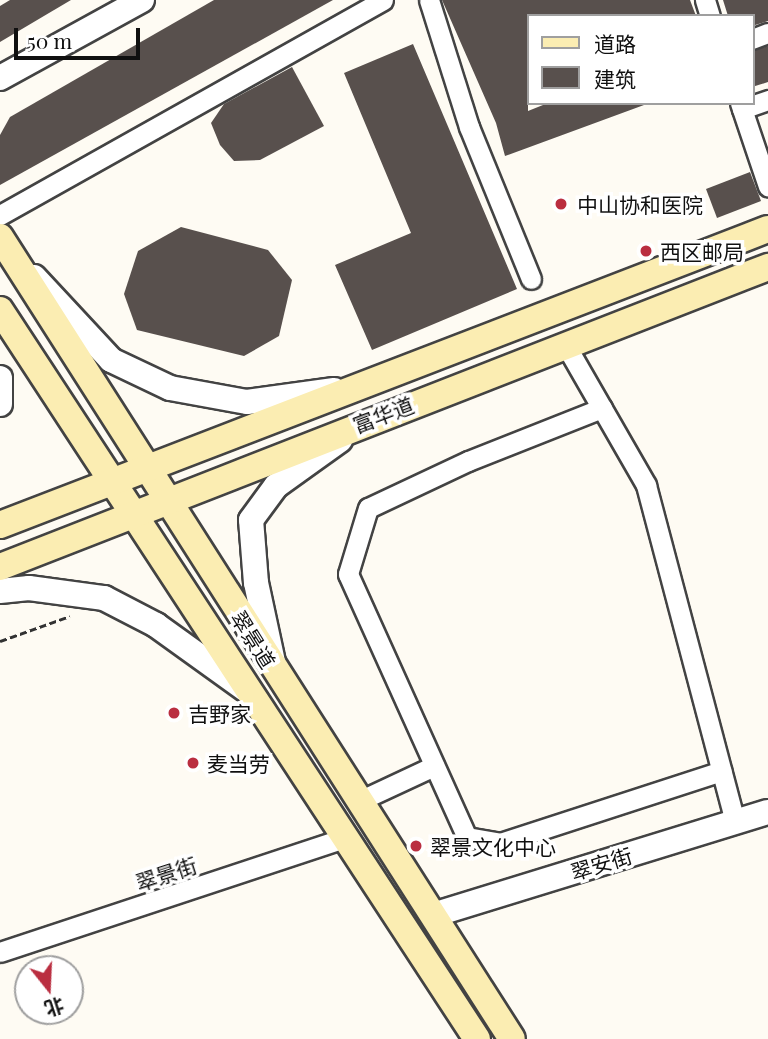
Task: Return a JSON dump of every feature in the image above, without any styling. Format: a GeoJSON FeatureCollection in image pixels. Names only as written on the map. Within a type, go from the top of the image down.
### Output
{"type":"FeatureCollection","features":[{"type":"Feature","properties":{"kind":"main road","name":"富华道"},"geometry":{"type":"LineString","coordinates":[[0,524],[768,229]]}},
{"type":"Feature","properties":{"kind":"main road","name":"翠景道"},"geometry":{"type":"LineString","coordinates":[[5,244],[276,673],[512,1039]]}},
{"type":"Feature","properties":{"kind":"main road","name":"富华道"},"geometry":{"type":"LineString","coordinates":[[0,567],[370,419],[768,267]]}},
{"type":"Feature","properties":{"kind":"main road","name":"翠景道"},"geometry":{"type":"LineString","coordinates":[[0,310],[131,515],[245,689],[347,837],[477,1039]]}},
{"type":"Feature","properties":{"kind":"street"},"geometry":{"type":"LineString","coordinates":[[0,78],[142,0]]}},
{"type":"Feature","properties":{"kind":"street"},"geometry":{"type":"LineString","coordinates":[[0,215],[383,0]]}},
{"type":"Feature","properties":{"kind":"street"},"geometry":{"type":"LineString","coordinates":[[429,0],[469,127],[531,279]]}},
{"type":"Feature","properties":{"kind":"street"},"geometry":{"type":"LineString","coordinates":[[741,106],[768,186]]}},
{"type":"Feature","properties":{"kind":"street"},"geometry":{"type":"LineString","coordinates":[[5,244],[111,360],[170,388],[247,402],[356,387]]}},
{"type":"Feature","properties":{"kind":"street"},"geometry":{"type":"LineString","coordinates":[[565,344],[646,485],[736,821]]}},
{"type":"Feature","properties":{"kind":"street"},"geometry":{"type":"LineString","coordinates":[[0,378],[0,404]]}},
{"type":"Feature","properties":{"kind":"street"},"geometry":{"type":"LineString","coordinates":[[602,408],[468,461],[368,508],[348,574],[467,837],[500,843],[722,771]]}},
{"type":"Feature","properties":{"kind":"street"},"geometry":{"type":"LineString","coordinates":[[276,673],[256,583],[251,520],[276,486],[370,419]]}},
{"type":"Feature","properties":{"kind":"street"},"geometry":{"type":"LineString","coordinates":[[0,591],[29,588],[104,598],[156,625],[245,689]]}},
{"type":"Feature","properties":{"kind":"street"},"geometry":{"type":"LineString","coordinates":[[359,801],[434,766]]}},
{"type":"Feature","properties":{"kind":"street","name":"翠安街"},"geometry":{"type":"LineString","coordinates":[[433,915],[768,812]]}},
{"type":"Feature","properties":{"kind":"street","name":"翠景街"},"geometry":{"type":"LineString","coordinates":[[0,952],[347,837]]}},
{"type":"Feature","properties":{"kind":"path"},"geometry":{"type":"LineString","coordinates":[[0,641],[68,617],[104,598]]}},
{"type":"Feature","properties":{"kind":"building"},"geometry":{"type":"Polygon","coordinates":[[[10,0],[71,0],[0,42],[0,6],[10,0]]]}},
{"type":"Feature","properties":{"kind":"building"},"geometry":{"type":"Polygon","coordinates":[[[214,0],[333,0],[0,185],[0,135],[10,117],[214,0]]]}},
{"type":"Feature","properties":{"kind":"building"},"geometry":{"type":"Polygon","coordinates":[[[442,0],[690,0],[695,14],[526,14],[528,111],[543,105],[644,105],[505,156],[496,123],[442,0]]]}},
{"type":"Feature","properties":{"kind":"building"},"geometry":{"type":"Polygon","coordinates":[[[723,0],[768,0],[768,21],[754,25],[754,14],[727,14],[723,0]]]}},
{"type":"Feature","properties":{"kind":"building"},"geometry":{"type":"Polygon","coordinates":[[[413,44],[517,289],[372,350],[335,265],[411,233],[344,73],[413,44]]]}},
{"type":"Feature","properties":{"kind":"building"},"geometry":{"type":"Polygon","coordinates":[[[768,46],[768,82],[754,86],[754,50],[768,46]]]}},
{"type":"Feature","properties":{"kind":"building"},"geometry":{"type":"Polygon","coordinates":[[[292,67],[324,126],[260,160],[234,161],[220,145],[211,123],[224,104],[292,67]]]}},
{"type":"Feature","properties":{"kind":"building"},"geometry":{"type":"Polygon","coordinates":[[[750,172],[761,201],[717,218],[706,189],[750,172]]]}},
{"type":"Feature","properties":{"kind":"building"},"geometry":{"type":"Polygon","coordinates":[[[181,227],[268,250],[292,280],[279,336],[244,356],[137,330],[124,294],[138,251],[181,227]]]}},
{"type":"Feature","properties":{"kind":"place","name":"中山协和医院"},"geometry":{"type":"Point","coordinates":[561,204]}},
{"type":"Feature","properties":{"kind":"place","name":"西区邮局"},"geometry":{"type":"Point","coordinates":[646,251]}},
{"type":"Feature","properties":{"kind":"place","name":"吉野家"},"geometry":{"type":"Point","coordinates":[174,713]}},
{"type":"Feature","properties":{"kind":"place","name":"麦当劳"},"geometry":{"type":"Point","coordinates":[193,763]}},
{"type":"Feature","properties":{"kind":"place","name":"翠景文化中心"},"geometry":{"type":"Point","coordinates":[416,846]}}]}
